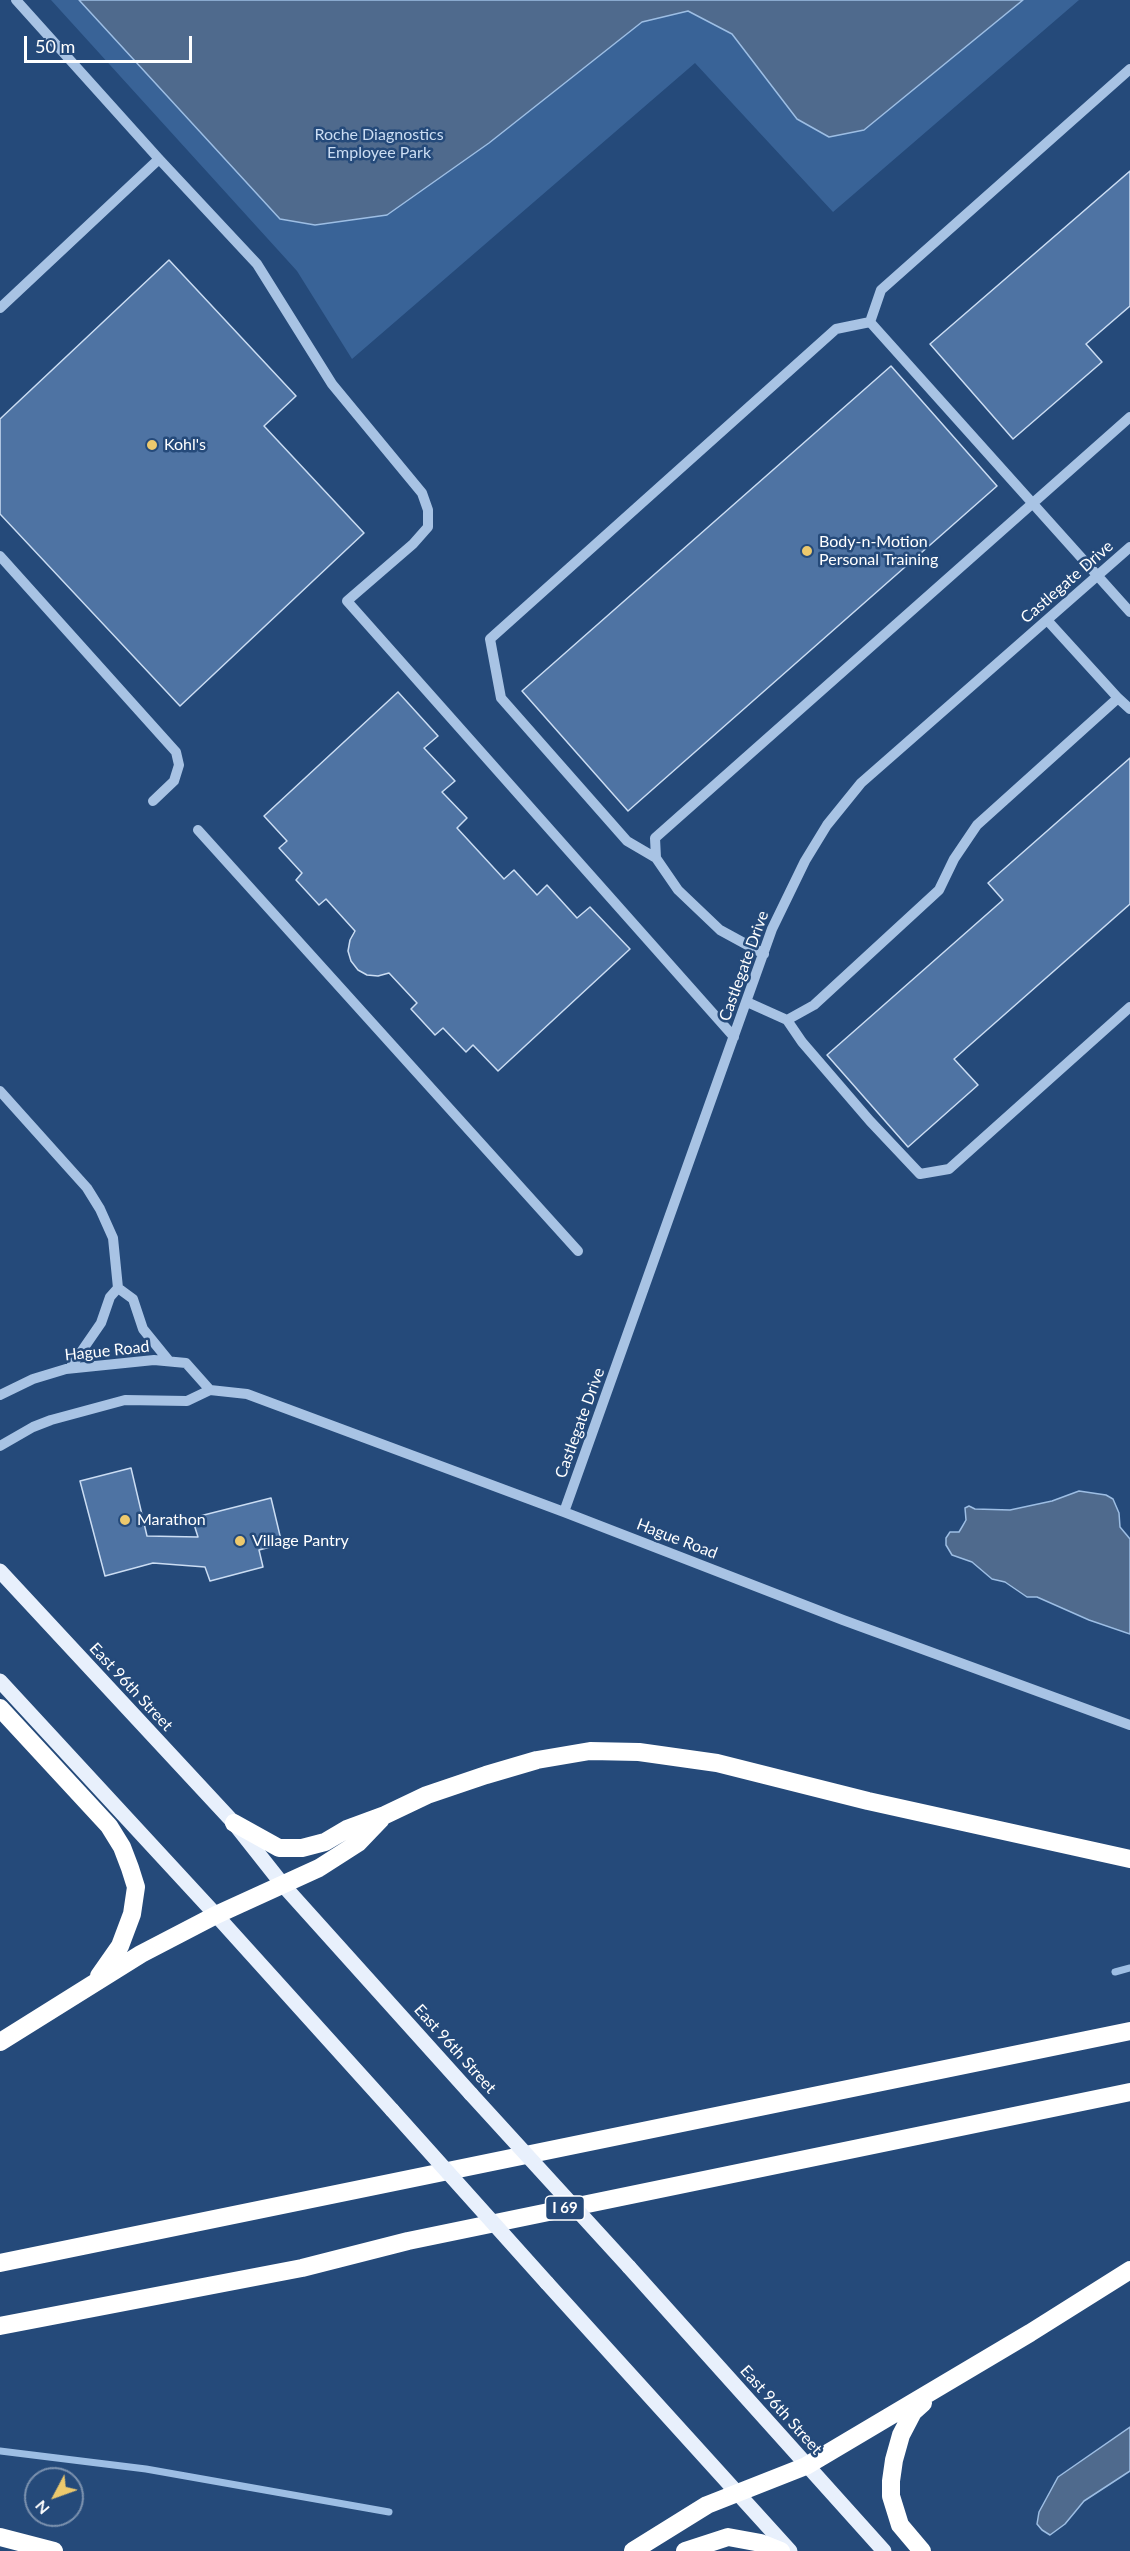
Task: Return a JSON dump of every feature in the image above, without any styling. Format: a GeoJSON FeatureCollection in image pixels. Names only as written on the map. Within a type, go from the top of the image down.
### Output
{"type":"FeatureCollection","features":[{"type":"Feature","properties":{"kind":"highway"},"geometry":{"type":"LineString","coordinates":[[0,1708],[109,1826],[122,1847],[130,1868],[136,1887],[132,1914],[120,1946],[94,1983]]}},
{"type":"Feature","properties":{"kind":"highway"},"geometry":{"type":"LineString","coordinates":[[234,1823],[279,1848],[302,1848],[325,1842],[348,1829],[427,1795],[486,1774],[537,1760],[590,1751],[639,1752],[717,1763],[868,1801],[1130,1859]]}},
{"type":"Feature","properties":{"kind":"highway"},"geometry":{"type":"LineString","coordinates":[[0,2042],[141,1954],[216,1915],[319,1868],[358,1843],[385,1815]]}},
{"type":"Feature","properties":{"kind":"highway"},"geometry":{"type":"LineString","coordinates":[[0,2263],[1130,2031]]}},
{"type":"Feature","properties":{"kind":"highway","name":"I 69"},"geometry":{"type":"LineString","coordinates":[[0,2326],[302,2268],[408,2241],[1130,2092]]}},
{"type":"Feature","properties":{"kind":"highway"},"geometry":{"type":"LineString","coordinates":[[633,2551],[707,2505],[806,2466],[944,2385],[1130,2270]]}},
{"type":"Feature","properties":{"kind":"highway"},"geometry":{"type":"LineString","coordinates":[[922,2551],[900,2525],[894,2512],[891,2496],[892,2472],[901,2435],[913,2412],[944,2385]]}},
{"type":"Feature","properties":{"kind":"highway"},"geometry":{"type":"LineString","coordinates":[[0,2536],[54,2551]]}},
{"type":"Feature","properties":{"kind":"highway"},"geometry":{"type":"LineString","coordinates":[[686,2551],[728,2537],[761,2543],[781,2551]]}},
{"type":"Feature","properties":{"kind":"main road","name":"East 96th Street"},"geometry":{"type":"LineString","coordinates":[[0,1571],[234,1823],[283,1885],[884,2551]]}},
{"type":"Feature","properties":{"kind":"main road"},"geometry":{"type":"LineString","coordinates":[[0,1681],[216,1915],[790,2551]]}},
{"type":"Feature","properties":{"kind":"street"},"geometry":{"type":"LineString","coordinates":[[16,0],[159,159],[258,264],[332,384],[422,493],[428,510],[428,527],[413,544],[347,601],[734,1037]]}},
{"type":"Feature","properties":{"kind":"street"},"geometry":{"type":"LineString","coordinates":[[870,322],[881,290],[1130,69]]}},
{"type":"Feature","properties":{"kind":"street"},"geometry":{"type":"LineString","coordinates":[[0,308],[159,159]]}},
{"type":"Feature","properties":{"kind":"street"},"geometry":{"type":"LineString","coordinates":[[870,322],[1034,502],[1130,612]]}},
{"type":"Feature","properties":{"kind":"street"},"geometry":{"type":"LineString","coordinates":[[764,954],[720,930],[678,890],[656,858],[627,841],[501,698],[490,639],[836,329],[870,322]]}},
{"type":"Feature","properties":{"kind":"street"},"geometry":{"type":"LineString","coordinates":[[656,858],[655,838],[1130,417]]}},
{"type":"Feature","properties":{"kind":"street","name":"Castlegate Drive"},"geometry":{"type":"LineString","coordinates":[[564,1512],[780,909],[794,880],[827,825],[861,783],[1130,547]]}},
{"type":"Feature","properties":{"kind":"street"},"geometry":{"type":"LineString","coordinates":[[0,556],[176,752],[179,765],[174,781],[153,801]]}},
{"type":"Feature","properties":{"kind":"street"},"geometry":{"type":"LineString","coordinates":[[1047,620],[1130,709]]}},
{"type":"Feature","properties":{"kind":"street"},"geometry":{"type":"LineString","coordinates":[[787,1020],[814,1005],[939,890],[954,859],[977,825],[1118,698]]}},
{"type":"Feature","properties":{"kind":"street"},"geometry":{"type":"LineString","coordinates":[[198,830],[578,1251]]}},
{"type":"Feature","properties":{"kind":"street"},"geometry":{"type":"LineString","coordinates":[[747,1002],[787,1020],[802,1042],[862,1112],[920,1174],[949,1169],[1130,1007]]}},
{"type":"Feature","properties":{"kind":"street"},"geometry":{"type":"LineString","coordinates":[[0,1090],[87,1188],[100,1209],[113,1238],[118,1288],[110,1297],[101,1323],[70,1368]]}},
{"type":"Feature","properties":{"kind":"street"},"geometry":{"type":"LineString","coordinates":[[118,1288],[133,1299],[142,1329],[169,1361]]}},
{"type":"Feature","properties":{"kind":"street","name":"Hague Road"},"geometry":{"type":"LineString","coordinates":[[0,1395],[33,1380],[70,1368],[169,1361],[186,1363],[210,1390]]}},
{"type":"Feature","properties":{"kind":"street","name":"Hague Road"},"geometry":{"type":"LineString","coordinates":[[0,1446],[33,1427],[71,1413],[125,1400],[187,1401],[210,1390],[247,1394],[564,1512],[843,1620],[1130,1725]]}},
{"type":"Feature","properties":{"kind":"green space","name":"Roche Diagnostics Employee Park"},"geometry":{"type":"Polygon","coordinates":[[[51,0],[1079,0],[833,212],[695,63],[352,359],[297,271],[51,0]]]}},
{"type":"Feature","properties":{"kind":"shaded area","name":"Roche Diagnostics Employee Park"},"geometry":{"type":"Polygon","coordinates":[[[79,0],[1023,0],[864,130],[829,137],[797,119],[732,34],[688,11],[642,22],[489,143],[387,215],[315,225],[280,219],[79,0]]]}},
{"type":"Feature","properties":{"kind":"shaded area"},"geometry":{"type":"Polygon","coordinates":[[[1079,1491],[1106,1495],[1113,1499],[1119,1513],[1120,1527],[1130,1539],[1130,1634],[1089,1620],[1037,1597],[1027,1597],[1005,1582],[992,1579],[972,1562],[952,1555],[946,1545],[946,1538],[950,1532],[959,1532],[962,1527],[966,1520],[965,1508],[969,1506],[975,1509],[1010,1510],[1052,1501],[1079,1491]]]}},
{"type":"Feature","properties":{"kind":"shaded area"},"geometry":{"type":"Polygon","coordinates":[[[1130,2427],[1130,2471],[1084,2501],[1065,2524],[1050,2535],[1042,2530],[1037,2524],[1039,2512],[1058,2477],[1130,2427]]]}},
{"type":"Feature","properties":{"kind":"building"},"geometry":{"type":"Polygon","coordinates":[[[1130,171],[1130,306],[1086,344],[1102,362],[1013,439],[930,344],[1130,171]]]}},
{"type":"Feature","properties":{"kind":"building"},"geometry":{"type":"Polygon","coordinates":[[[169,260],[296,396],[264,426],[364,533],[180,706],[0,514],[0,419],[169,260]]]}},
{"type":"Feature","properties":{"kind":"building"},"geometry":{"type":"Polygon","coordinates":[[[891,366],[997,486],[628,811],[522,691],[891,366]]]}},
{"type":"Feature","properties":{"kind":"building"},"geometry":{"type":"Polygon","coordinates":[[[398,692],[438,736],[424,748],[455,781],[442,792],[467,818],[457,828],[504,879],[514,870],[537,895],[547,885],[577,918],[590,907],[630,949],[498,1071],[473,1045],[466,1052],[443,1028],[435,1035],[411,1009],[417,1003],[389,973],[378,976],[367,975],[358,970],[351,961],[348,951],[355,931],[326,899],[319,905],[296,880],[302,873],[279,848],[287,841],[264,816],[398,692]]]}},
{"type":"Feature","properties":{"kind":"building"},"geometry":{"type":"Polygon","coordinates":[[[1130,758],[1130,904],[954,1059],[978,1085],[908,1147],[827,1055],[1003,900],[988,883],[1130,758]]]}},
{"type":"Feature","properties":{"kind":"building"},"geometry":{"type":"Polygon","coordinates":[[[131,1468],[147,1536],[198,1537],[192,1518],[271,1498],[282,1544],[259,1550],[263,1567],[210,1581],[205,1567],[153,1563],[105,1576],[80,1481],[131,1468]]]}},
{"type":"Feature","properties":{"kind":"waterway"},"geometry":{"type":"LineString","coordinates":[[1115,1972],[1130,1968]]}},
{"type":"Feature","properties":{"kind":"waterway"},"geometry":{"type":"LineString","coordinates":[[0,2451],[146,2469],[389,2512]]}},
{"type":"Feature","properties":{"kind":"place","name":"Kohl's"},"geometry":{"type":"Point","coordinates":[152,445]}},
{"type":"Feature","properties":{"kind":"place","name":"Body-n-Motion Personal Training"},"geometry":{"type":"Point","coordinates":[807,551]}},
{"type":"Feature","properties":{"kind":"place","name":"Marathon"},"geometry":{"type":"Point","coordinates":[125,1520]}},
{"type":"Feature","properties":{"kind":"place","name":"Village Pantry"},"geometry":{"type":"Point","coordinates":[240,1541]}}]}
